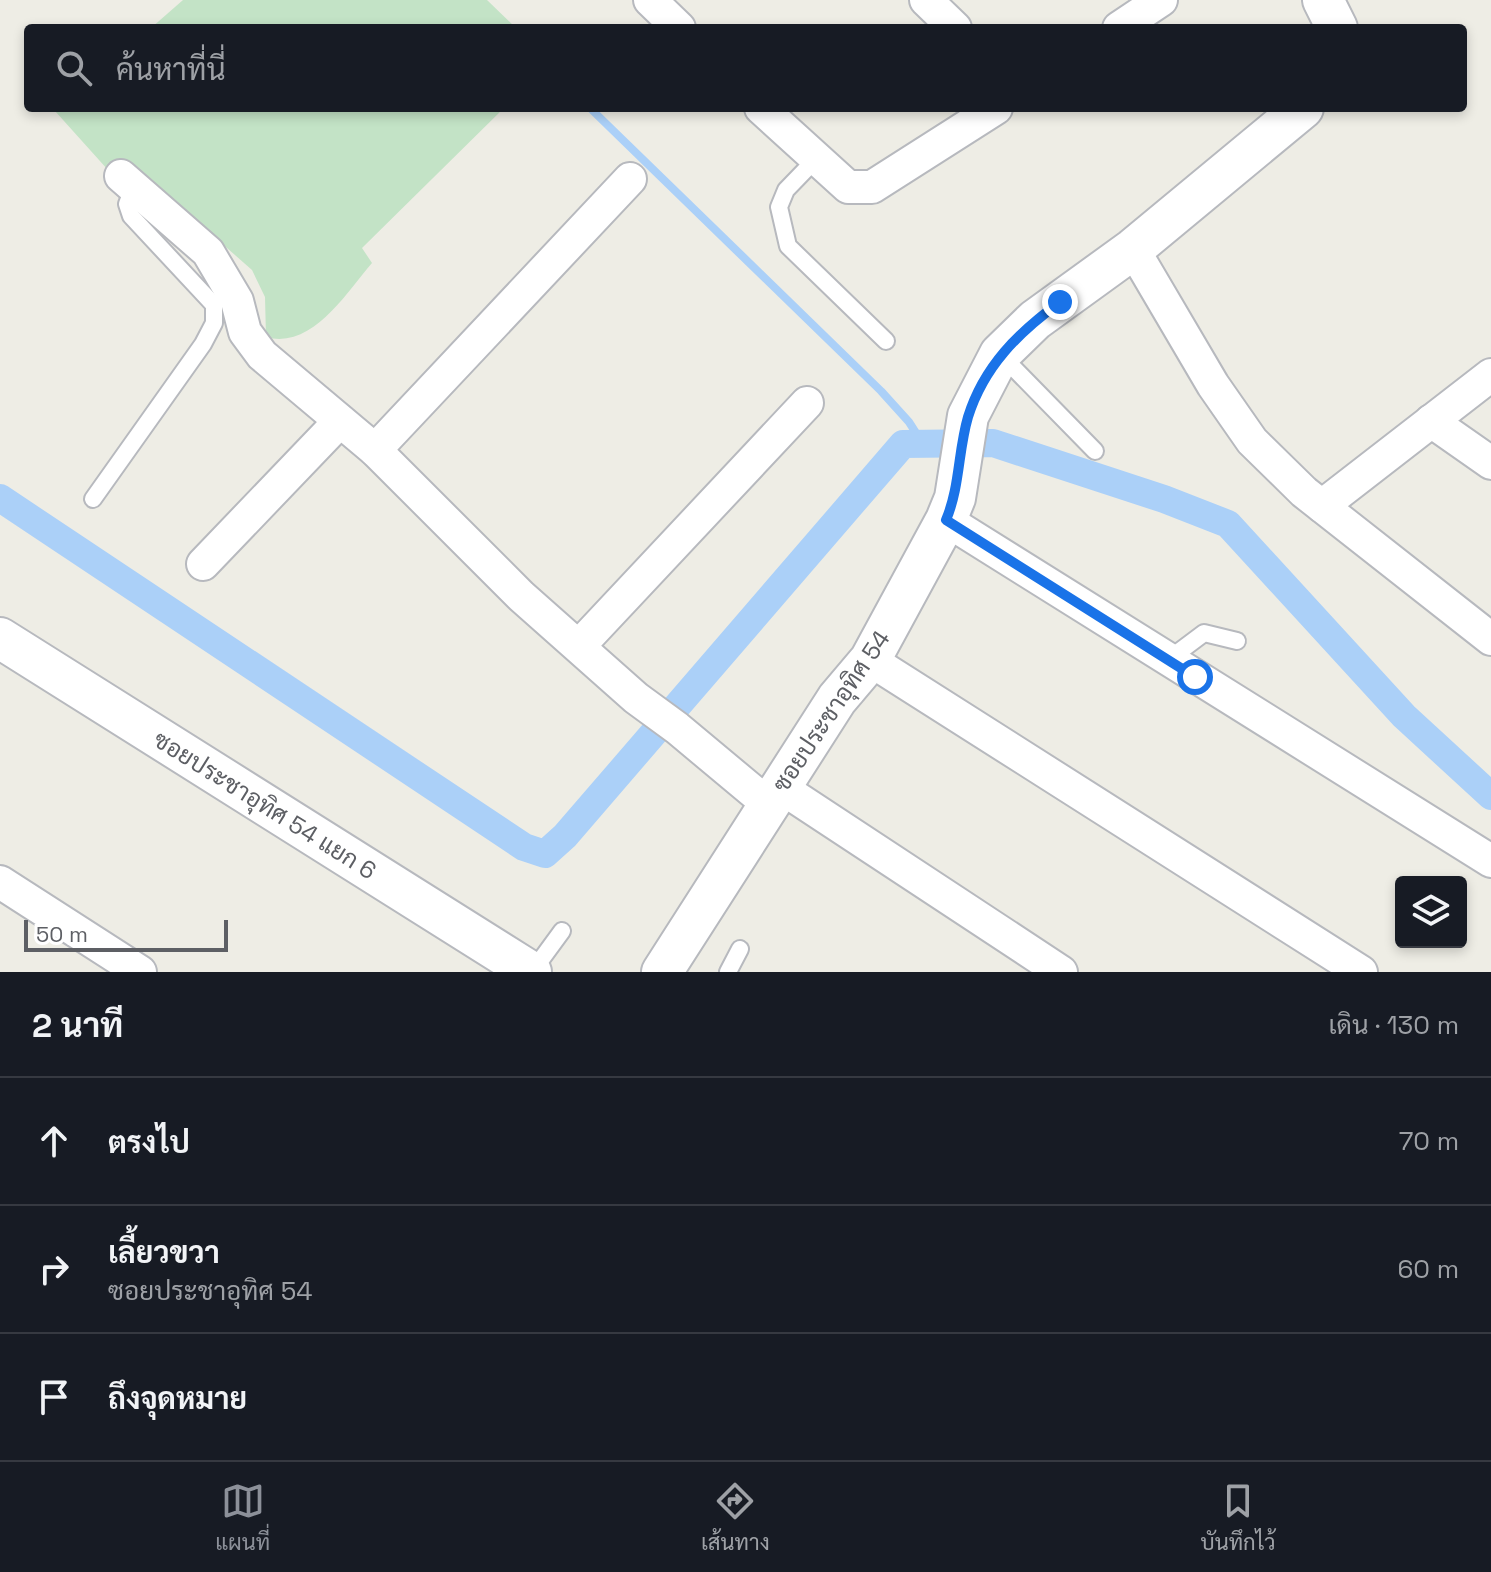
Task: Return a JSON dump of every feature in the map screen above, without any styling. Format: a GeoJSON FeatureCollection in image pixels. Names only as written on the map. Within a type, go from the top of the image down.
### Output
{"type":"FeatureCollection","features":[{"type":"Feature","properties":{"kind":"street"},"geometry":{"type":"LineString","coordinates":[[650,0],[675,24]]}},
{"type":"Feature","properties":{"kind":"street"},"geometry":{"type":"LineString","coordinates":[[926,0],[951,24]]}},
{"type":"Feature","properties":{"kind":"street"},"geometry":{"type":"LineString","coordinates":[[1125,24],[1161,0]]}},
{"type":"Feature","properties":{"kind":"street"},"geometry":{"type":"LineString","coordinates":[[1323,0],[1335,24]]}},
{"type":"Feature","properties":{"kind":"street"},"geometry":{"type":"LineString","coordinates":[[765,112],[848,187],[872,187],[990,112]]}},
{"type":"Feature","properties":{"kind":"street","name":"ซอยประชาอุทิศ 54"},"geometry":{"type":"LineString","coordinates":[[662,972],[837,699],[870,660],[946,520],[955,498],[968,416],[1000,354],[1035,320],[1133,249],[1298,112]]}},
{"type":"Feature","properties":{"kind":"street"},"geometry":{"type":"LineString","coordinates":[[375,450],[630,179]]}},
{"type":"Feature","properties":{"kind":"street"},"geometry":{"type":"LineString","coordinates":[[130,184],[208,252],[237,301],[245,332],[262,355],[375,450],[521,596],[636,698],[774,796],[1061,972]]}},
{"type":"Feature","properties":{"kind":"street"},"geometry":{"type":"LineString","coordinates":[[1133,249],[1213,385],[1252,441],[1322,506],[1491,639]]}},
{"type":"Feature","properties":{"kind":"street"},"geometry":{"type":"LineString","coordinates":[[1322,506],[1491,375]]}},
{"type":"Feature","properties":{"kind":"street"},"geometry":{"type":"LineString","coordinates":[[579,646],[807,403]]}},
{"type":"Feature","properties":{"kind":"street"},"geometry":{"type":"LineString","coordinates":[[203,564],[340,421]]}},
{"type":"Feature","properties":{"kind":"street"},"geometry":{"type":"LineString","coordinates":[[1431,421],[1491,463]]}},
{"type":"Feature","properties":{"kind":"street"},"geometry":{"type":"LineString","coordinates":[[946,520],[1491,861]]}},
{"type":"Feature","properties":{"kind":"street","name":"ซอยประชาอุทิศ 54 แยก 6"},"geometry":{"type":"LineString","coordinates":[[0,638],[531,972]]}},
{"type":"Feature","properties":{"kind":"street"},"geometry":{"type":"LineString","coordinates":[[870,660],[1361,972]]}},
{"type":"Feature","properties":{"kind":"street"},"geometry":{"type":"LineString","coordinates":[[0,882],[140,972]]}},
{"type":"Feature","properties":{"kind":"lane"},"geometry":{"type":"LineString","coordinates":[[815,160],[786,190],[779,207],[788,246],[886,341]]}},
{"type":"Feature","properties":{"kind":"lane"},"geometry":{"type":"LineString","coordinates":[[93,499],[164,403],[214,323],[214,305],[131,216],[127,204],[130,184]]}},
{"type":"Feature","properties":{"kind":"lane"},"geometry":{"type":"LineString","coordinates":[[1000,354],[1095,451]]}},
{"type":"Feature","properties":{"kind":"lane"},"geometry":{"type":"LineString","coordinates":[[1168,660],[1204,633],[1237,641]]}},
{"type":"Feature","properties":{"kind":"lane"},"geometry":{"type":"LineString","coordinates":[[531,972],[562,931]]}},
{"type":"Feature","properties":{"kind":"lane"},"geometry":{"type":"LineString","coordinates":[[728,972],[740,949]]}},
{"type":"Feature","properties":{"kind":"green space"},"geometry":{"type":"Polygon","coordinates":[[[183,0],[487,0],[512,24],[156,24],[183,0]]]}},
{"type":"Feature","properties":{"kind":"green space"},"geometry":{"type":"Polygon","coordinates":[[[56,112],[500,112],[362,248],[372,263],[339,303],[313,327],[283,339],[266,337],[265,297],[252,270],[194,219],[108,170],[56,112]]]}},
{"type":"Feature","properties":{"kind":"waterway"},"geometry":{"type":"LineString","coordinates":[[594,112],[881,391],[909,422],[923,444]]}},
{"type":"Feature","properties":{"kind":"waterway"},"geometry":{"type":"LineString","coordinates":[[0,498],[524,847],[545,854],[565,836],[903,444],[993,443],[1164,499],[1228,524],[1404,716],[1491,796]]}},
{"type":"Feature","properties":{"kind":"route"},"geometry":{"type":"LineString","coordinates":[[1060,302],[1035,320],[990,368],[968,416],[955,498],[946,520],[1195,677]]}}]}
